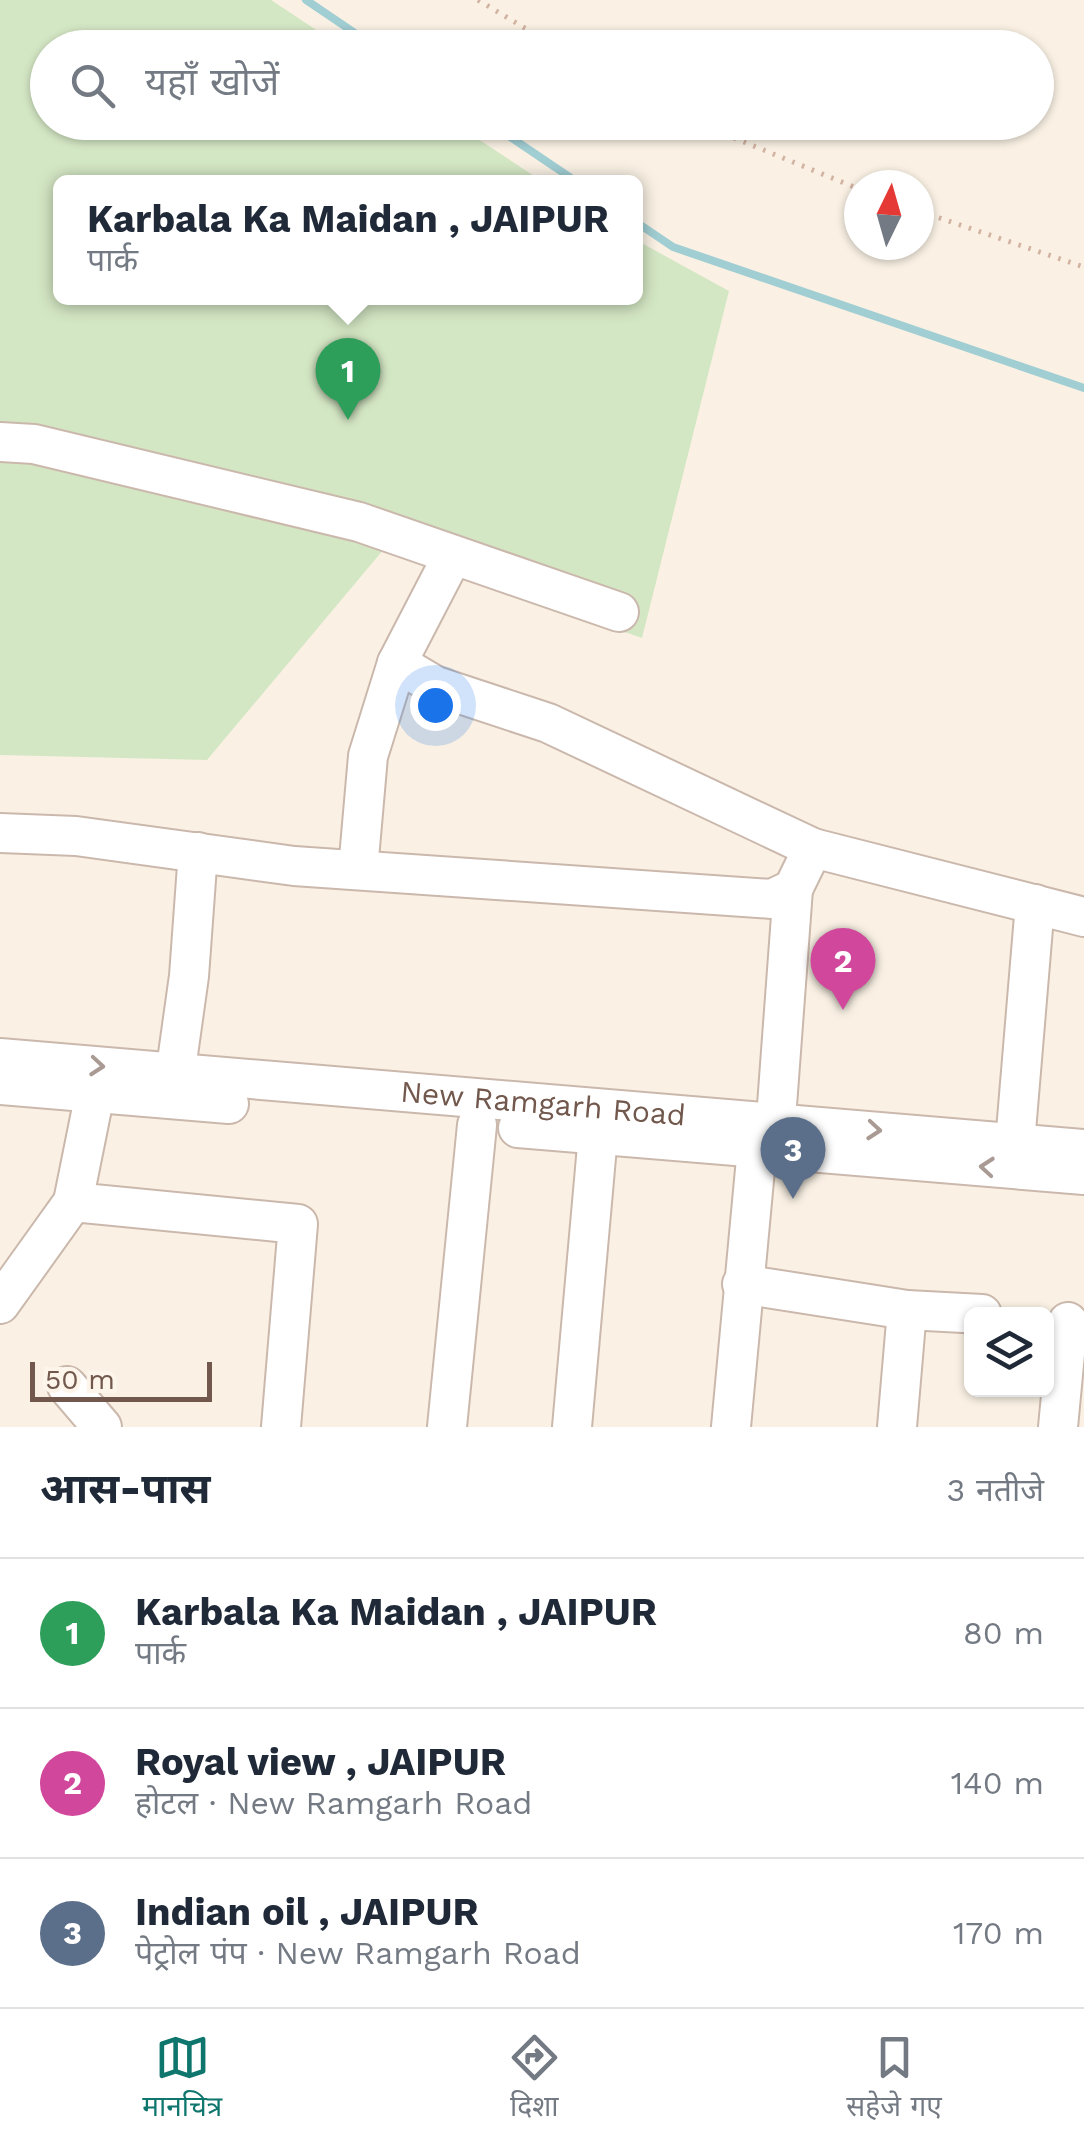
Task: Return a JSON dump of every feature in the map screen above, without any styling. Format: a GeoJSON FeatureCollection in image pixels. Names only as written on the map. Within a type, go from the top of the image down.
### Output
{"type":"FeatureCollection","features":[{"type":"Feature","properties":{"kind":"street"},"geometry":{"type":"LineString","coordinates":[[0,442],[34,444],[359,522],[619,612]]}},
{"type":"Feature","properties":{"kind":"street"},"geometry":{"type":"LineString","coordinates":[[358,870],[368,756],[397,663],[453,554]]}},
{"type":"Feature","properties":{"kind":"street"},"geometry":{"type":"LineString","coordinates":[[397,663],[436,686],[548,723],[813,848],[1084,917]]}},
{"type":"Feature","properties":{"kind":"street"},"geometry":{"type":"LineString","coordinates":[[0,833],[76,836],[358,870],[736,898],[772,899],[793,890]]}},
{"type":"Feature","properties":{"kind":"street"},"geometry":{"type":"LineString","coordinates":[[731,1427],[742,1284],[770,1140],[793,890],[813,848]]}},
{"type":"Feature","properties":{"kind":"street"},"geometry":{"type":"LineString","coordinates":[[174,1086],[189,976],[198,852]]}},
{"type":"Feature","properties":{"kind":"street"},"geometry":{"type":"LineString","coordinates":[[1015,1143],[1035,904]]}},
{"type":"Feature","properties":{"kind":"street","name":"New Ramgarh Road"},"geometry":{"type":"LineString","coordinates":[[0,1058],[174,1086],[598,1135],[1015,1143],[1084,1149]]}},
{"type":"Feature","properties":{"kind":"street","name":"New Ramgarh Road"},"geometry":{"type":"LineString","coordinates":[[0,1085],[95,1093],[174,1086],[770,1140],[1084,1175]]}},
{"type":"Feature","properties":{"kind":"street"},"geometry":{"type":"LineString","coordinates":[[0,1304],[73,1202],[95,1093]]}},
{"type":"Feature","properties":{"kind":"street"},"geometry":{"type":"LineString","coordinates":[[447,1427],[477,1124]]}},
{"type":"Feature","properties":{"kind":"street"},"geometry":{"type":"LineString","coordinates":[[572,1427],[598,1135]]}},
{"type":"Feature","properties":{"kind":"street"},"geometry":{"type":"LineString","coordinates":[[73,1202],[298,1224],[280,1427]]}},
{"type":"Feature","properties":{"kind":"street"},"geometry":{"type":"LineString","coordinates":[[742,1284],[907,1310],[964,1313]]}},
{"type":"Feature","properties":{"kind":"street"},"geometry":{"type":"LineString","coordinates":[[897,1427],[907,1310]]}},
{"type":"Feature","properties":{"kind":"street"},"geometry":{"type":"LineString","coordinates":[[1058,1427],[1066,1322]]}},
{"type":"Feature","properties":{"kind":"street"},"geometry":{"type":"LineString","coordinates":[[68,1386],[102,1427]]}},
{"type":"Feature","properties":{"kind":"path"},"geometry":{"type":"LineString","coordinates":[[478,0],[528,30]]}},
{"type":"Feature","properties":{"kind":"path"},"geometry":{"type":"LineString","coordinates":[[739,140],[844,183]]}},
{"type":"Feature","properties":{"kind":"path"},"geometry":{"type":"LineString","coordinates":[[934,216],[1084,267]]}},
{"type":"Feature","properties":{"kind":"green space"},"geometry":{"type":"Polygon","coordinates":[[[0,0],[271,0],[316,30],[30,30],[30,140],[480,140],[532,175],[53,175],[53,305],[643,305],[643,244],[729,291],[642,638],[384,549],[207,760],[0,755],[0,0]]]}},
{"type":"Feature","properties":{"kind":"waterway"},"geometry":{"type":"LineString","coordinates":[[306,0],[350,30]]}},
{"type":"Feature","properties":{"kind":"waterway"},"geometry":{"type":"LineString","coordinates":[[515,140],[567,175]]}},
{"type":"Feature","properties":{"kind":"waterway"},"geometry":{"type":"LineString","coordinates":[[643,227],[673,247],[1084,388]]}},
{"type":"Feature","properties":{"kind":"place","name":"Karbala Ka Maidan , JAIPUR"},"geometry":{"type":"Point","coordinates":[348,420]}},
{"type":"Feature","properties":{"kind":"place","name":"Royal view , JAIPUR"},"geometry":{"type":"Point","coordinates":[843,1010]}},
{"type":"Feature","properties":{"kind":"place","name":"Indian oil , JAIPUR"},"geometry":{"type":"Point","coordinates":[793,1199]}}]}
